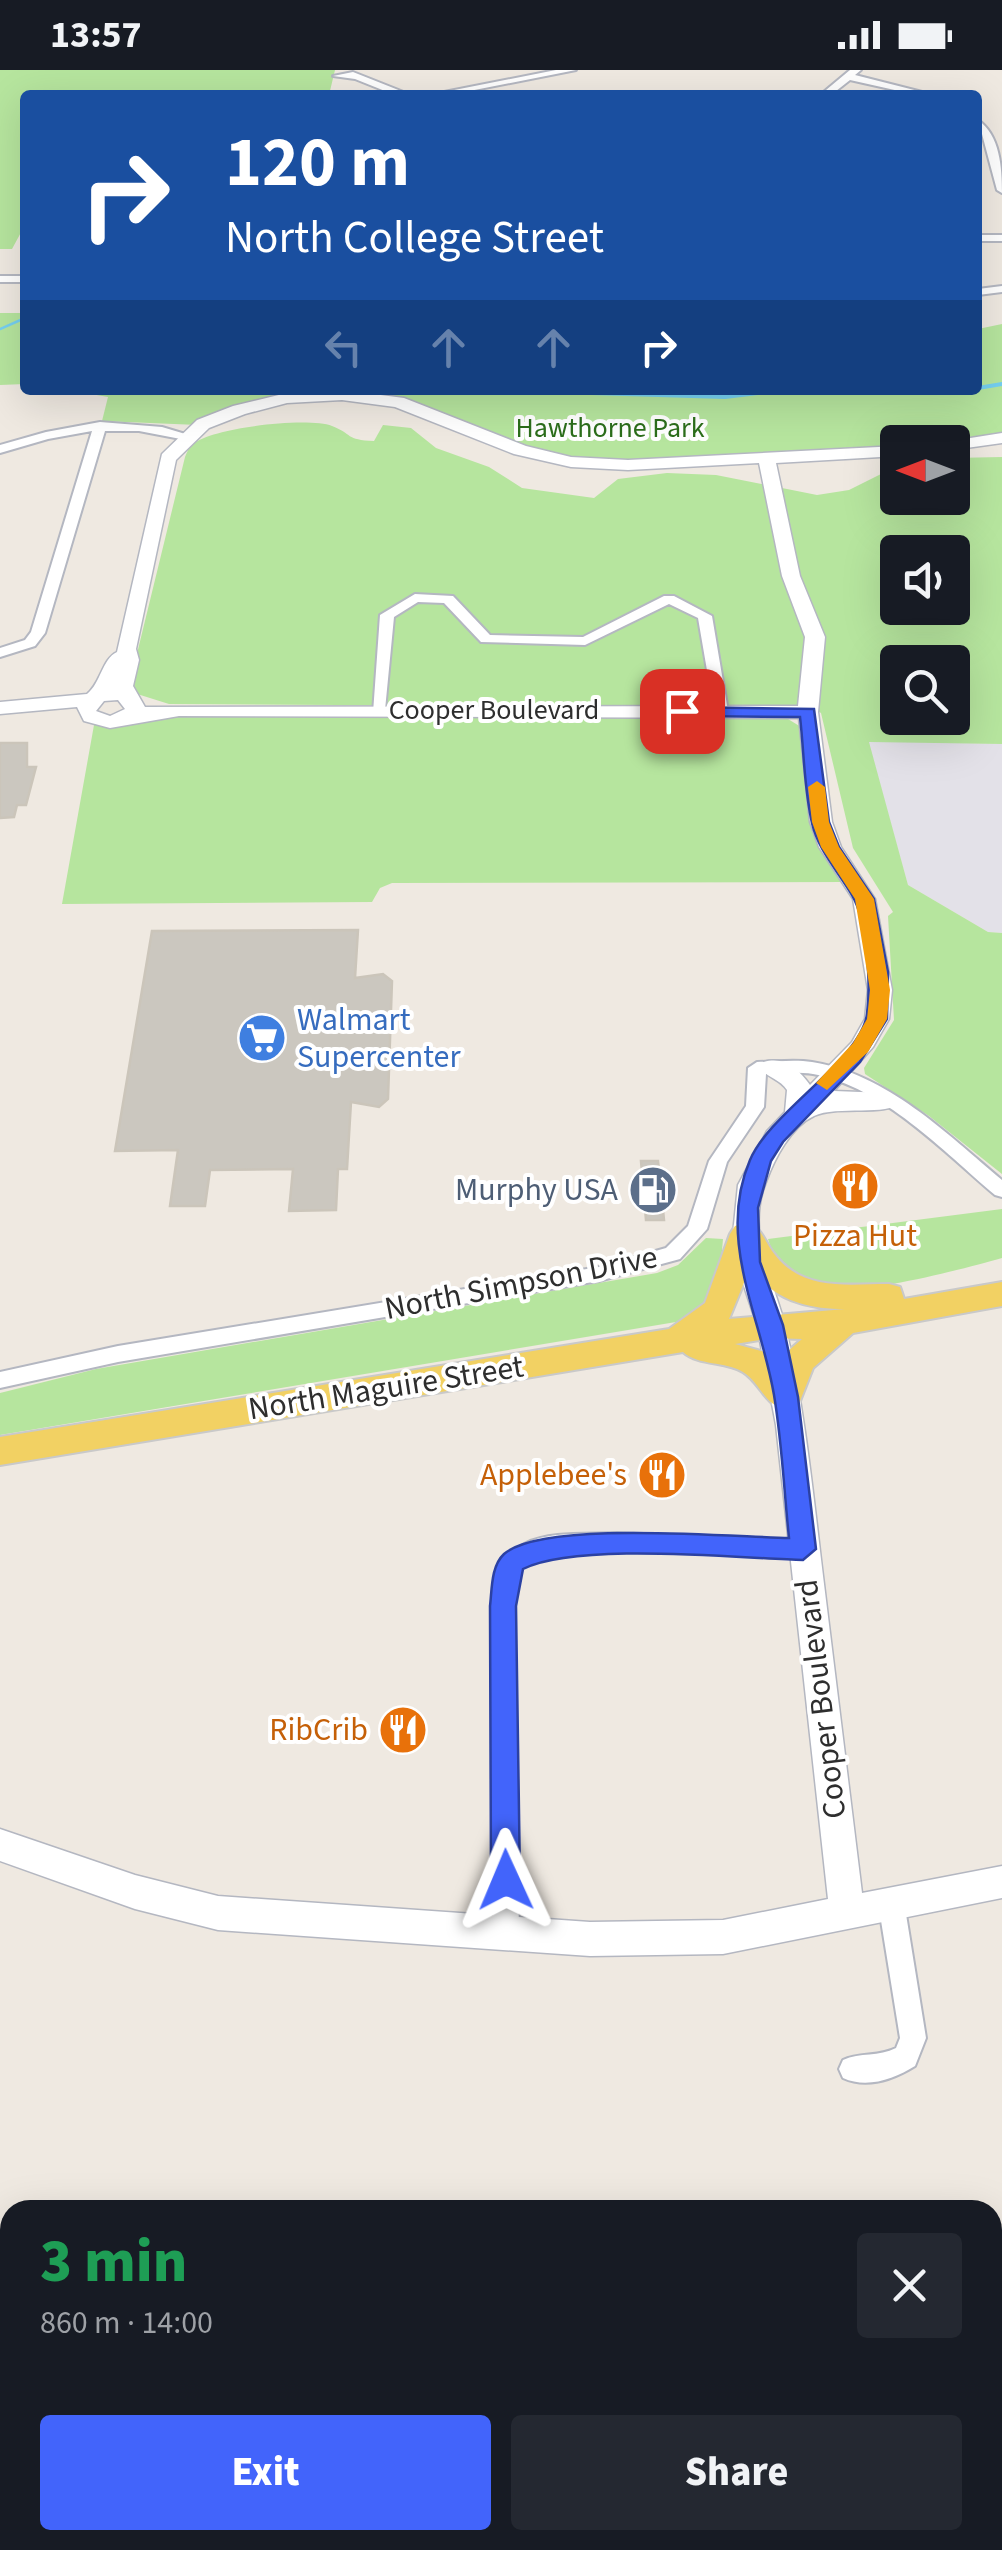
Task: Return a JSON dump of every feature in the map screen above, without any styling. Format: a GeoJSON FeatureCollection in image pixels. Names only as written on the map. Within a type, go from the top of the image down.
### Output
{"type":"FeatureCollection","features":[{"type":"Feature","properties":{"kind":"main road"},"geometry":{"type":"LineString","coordinates":[[746,1234],[764,1268],[800,1293],[824,1298],[889,1296]]}},
{"type":"Feature","properties":{"kind":"main road"},"geometry":{"type":"LineString","coordinates":[[667,1344],[718,1310],[746,1234]]}},
{"type":"Feature","properties":{"kind":"main road","name":"North Maguire Street"},"geometry":{"type":"LineString","coordinates":[[771,1325],[804,1310],[1002,1276]]}},
{"type":"Feature","properties":{"kind":"main road","name":"North Maguire Street"},"geometry":{"type":"LineString","coordinates":[[0,1451],[771,1325],[815,1327],[1002,1294]]}},
{"type":"Feature","properties":{"kind":"main road"},"geometry":{"type":"LineString","coordinates":[[667,1344],[716,1349],[753,1361],[786,1397],[799,1361],[846,1322]]}},
{"type":"Feature","properties":{"kind":"street"},"geometry":{"type":"LineString","coordinates":[[461,90],[571,70]]}},
{"type":"Feature","properties":{"kind":"street"},"geometry":{"type":"LineString","coordinates":[[831,90],[853,73],[912,90]]}},
{"type":"Feature","properties":{"kind":"street"},"geometry":{"type":"LineString","coordinates":[[353,77],[388,90]]}},
{"type":"Feature","properties":{"kind":"street"},"geometry":{"type":"LineString","coordinates":[[982,127],[987,133],[1002,190]]}},
{"type":"Feature","properties":{"kind":"street"},"geometry":{"type":"LineString","coordinates":[[94,704],[126,648],[168,458],[186,436],[239,410],[286,398],[342,395],[398,402],[520,450],[571,462],[628,465],[880,453]]}},
{"type":"Feature","properties":{"kind":"street"},"geometry":{"type":"LineString","coordinates":[[0,449],[100,426],[141,426],[186,436]]}},
{"type":"Feature","properties":{"kind":"street"},"geometry":{"type":"LineString","coordinates":[[0,653],[30,643],[38,633],[100,426]]}},
{"type":"Feature","properties":{"kind":"street"},"geometry":{"type":"LineString","coordinates":[[970,442],[1002,438]]}},
{"type":"Feature","properties":{"kind":"street","name":"Cooper Boulevard"},"geometry":{"type":"LineString","coordinates":[[766,458],[791,576],[810,615],[814,637],[808,712],[820,822],[830,847],[864,899],[880,990],[877,1019],[861,1047],[797,1112],[760,1160],[751,1185],[746,1234],[755,1284],[771,1325],[786,1397],[846,1912]]}},
{"type":"Feature","properties":{"kind":"street"},"geometry":{"type":"LineString","coordinates":[[378,710],[387,614],[414,598],[448,599],[486,639],[585,641],[669,599],[705,616],[720,711]]}},
{"type":"Feature","properties":{"kind":"street"},"geometry":{"type":"LineString","coordinates":[[126,648],[129,660],[123,686],[130,703]]}},
{"type":"Feature","properties":{"kind":"street","name":"Cooper Boulevard"},"geometry":{"type":"LineString","coordinates":[[0,708],[94,704],[108,722],[130,703],[179,710],[808,712]]}},
{"type":"Feature","properties":{"kind":"street","name":"North Simpson Drive"},"geometry":{"type":"LineString","coordinates":[[0,1380],[118,1354],[599,1274],[674,1254],[696,1230],[708,1182],[743,1118],[755,1107],[757,1068],[773,1068]]}},
{"type":"Feature","properties":{"kind":"street"},"geometry":{"type":"LineString","coordinates":[[773,1068],[814,1068],[887,1102],[1002,1190]]}},
{"type":"Feature","properties":{"kind":"street"},"geometry":{"type":"LineString","coordinates":[[773,1068],[789,1074],[800,1089],[797,1112],[836,1099],[887,1102]]}},
{"type":"Feature","properties":{"kind":"street"},"geometry":{"type":"LineString","coordinates":[[506,1936],[503,1606],[507,1572],[514,1561],[543,1548],[599,1545],[803,1549]]}},
{"type":"Feature","properties":{"kind":"street"},"geometry":{"type":"LineString","coordinates":[[0,1845],[134,1892],[218,1913],[506,1936],[722,1937],[1002,1882]]}},
{"type":"Feature","properties":{"kind":"street"},"geometry":{"type":"LineString","coordinates":[[852,2069],[888,2067],[906,2057],[912,2038],[891,1902]]}},
{"type":"Feature","properties":{"kind":"shaded area"},"geometry":{"type":"Polygon","coordinates":[[[868,741],[1002,744],[1002,933],[988,932],[908,885],[868,741]]]}},
{"type":"Feature","properties":{"kind":"green space"},"geometry":{"type":"Polygon","coordinates":[[[0,70],[335,70],[330,90],[20,90],[20,234],[12,249],[0,249],[0,70]]]}},
{"type":"Feature","properties":{"kind":"green space"},"geometry":{"type":"Polygon","coordinates":[[[0,313],[20,313],[20,384],[0,385],[0,313]]]}},
{"type":"Feature","properties":{"kind":"green space","name":"Hawthorne Park"},"geometry":{"type":"Polygon","coordinates":[[[1002,324],[1002,438],[970,439],[970,425],[880,425],[880,451],[608,463],[535,452],[414,403],[344,395],[669,396],[982,395],[982,328],[1002,324]]]}},
{"type":"Feature","properties":{"kind":"green space","name":"Hawthorne Park"},"geometry":{"type":"Polygon","coordinates":[[[97,395],[318,395],[198,425],[102,421],[108,397],[97,395]]]}},
{"type":"Feature","properties":{"kind":"green space"},"geometry":{"type":"Polygon","coordinates":[[[303,423],[332,426],[374,441],[383,425],[411,428],[436,448],[489,467],[522,488],[594,498],[618,479],[667,473],[716,475],[817,495],[849,490],[880,474],[880,515],[970,515],[970,458],[1002,457],[1002,744],[869,742],[908,885],[988,932],[1002,933],[1002,1174],[929,1116],[865,1074],[864,1068],[894,1020],[888,916],[893,912],[853,848],[821,713],[813,708],[169,704],[134,693],[133,670],[185,457],[192,445],[239,428],[303,423]]]}},
{"type":"Feature","properties":{"kind":"green space"},"geometry":{"type":"Polygon","coordinates":[[[175,715],[788,719],[801,727],[844,882],[392,883],[380,888],[372,902],[62,904],[94,725],[175,715]]]}},
{"type":"Feature","properties":{"kind":"green space"},"geometry":{"type":"Polygon","coordinates":[[[1002,1209],[1002,1258],[856,1289],[807,1286],[786,1269],[768,1239],[1002,1209]]]}},
{"type":"Feature","properties":{"kind":"green space"},"geometry":{"type":"Polygon","coordinates":[[[706,1238],[723,1239],[718,1296],[682,1321],[0,1435],[0,1393],[96,1369],[657,1273],[678,1265],[706,1238]]]}},
{"type":"Feature","properties":{"kind":"building"},"geometry":{"type":"Polygon","coordinates":[[[0,743],[27,743],[27,767],[36,767],[26,805],[17,805],[14,817],[0,818],[0,743]]]}},
{"type":"Feature","properties":{"kind":"building","name":"Walmart Supercenter"},"geometry":{"type":"Polygon","coordinates":[[[358,930],[355,978],[383,974],[392,981],[388,1099],[379,1107],[351,1102],[347,1169],[338,1169],[336,1210],[289,1211],[293,1169],[210,1170],[205,1206],[170,1206],[178,1150],[115,1151],[152,931],[358,930]]]}},
{"type":"Feature","properties":{"kind":"building","name":"Murphy USA"},"geometry":{"type":"Polygon","coordinates":[[[641,1161],[658,1161],[664,1220],[646,1220],[641,1161]]]}},
{"type":"Feature","properties":{"kind":"waterway"},"geometry":{"type":"LineString","coordinates":[[0,329],[20,320]]}},
{"type":"Feature","properties":{"kind":"waterway"},"geometry":{"type":"LineString","coordinates":[[982,387],[1002,384]]}},
{"type":"Feature","properties":{"kind":"waterway"},"geometry":{"type":"LineString","coordinates":[[657,395],[742,395]]}},
{"type":"Feature","properties":{"kind":"slow traffic"},"geometry":{"type":"LineString","coordinates":[[817,787],[820,822],[830,847],[864,899],[880,990],[877,1019],[861,1047],[827,1083]]}},
{"type":"Feature","properties":{"kind":"place","name":"Walmart Supercenter"},"geometry":{"type":"Point","coordinates":[262,1038]}},
{"type":"Feature","properties":{"kind":"place","name":"Pizza Hut"},"geometry":{"type":"Point","coordinates":[855,1186]}},
{"type":"Feature","properties":{"kind":"place","name":"Murphy USA"},"geometry":{"type":"Point","coordinates":[653,1190]}},
{"type":"Feature","properties":{"kind":"place","name":"Applebee's"},"geometry":{"type":"Point","coordinates":[662,1475]}},
{"type":"Feature","properties":{"kind":"place","name":"RibCrib"},"geometry":{"type":"Point","coordinates":[403,1730]}},
{"type":"Feature","properties":{"kind":"route"},"geometry":{"type":"LineString","coordinates":[[506,1880],[503,1606],[507,1572],[514,1561],[524,1553],[543,1548],[599,1545],[803,1549],[780,1363],[749,1262],[748,1208],[760,1160],[776,1136],[861,1047],[877,1019],[878,972],[864,899],[830,847],[820,822],[808,712],[682,711]]}}]}
